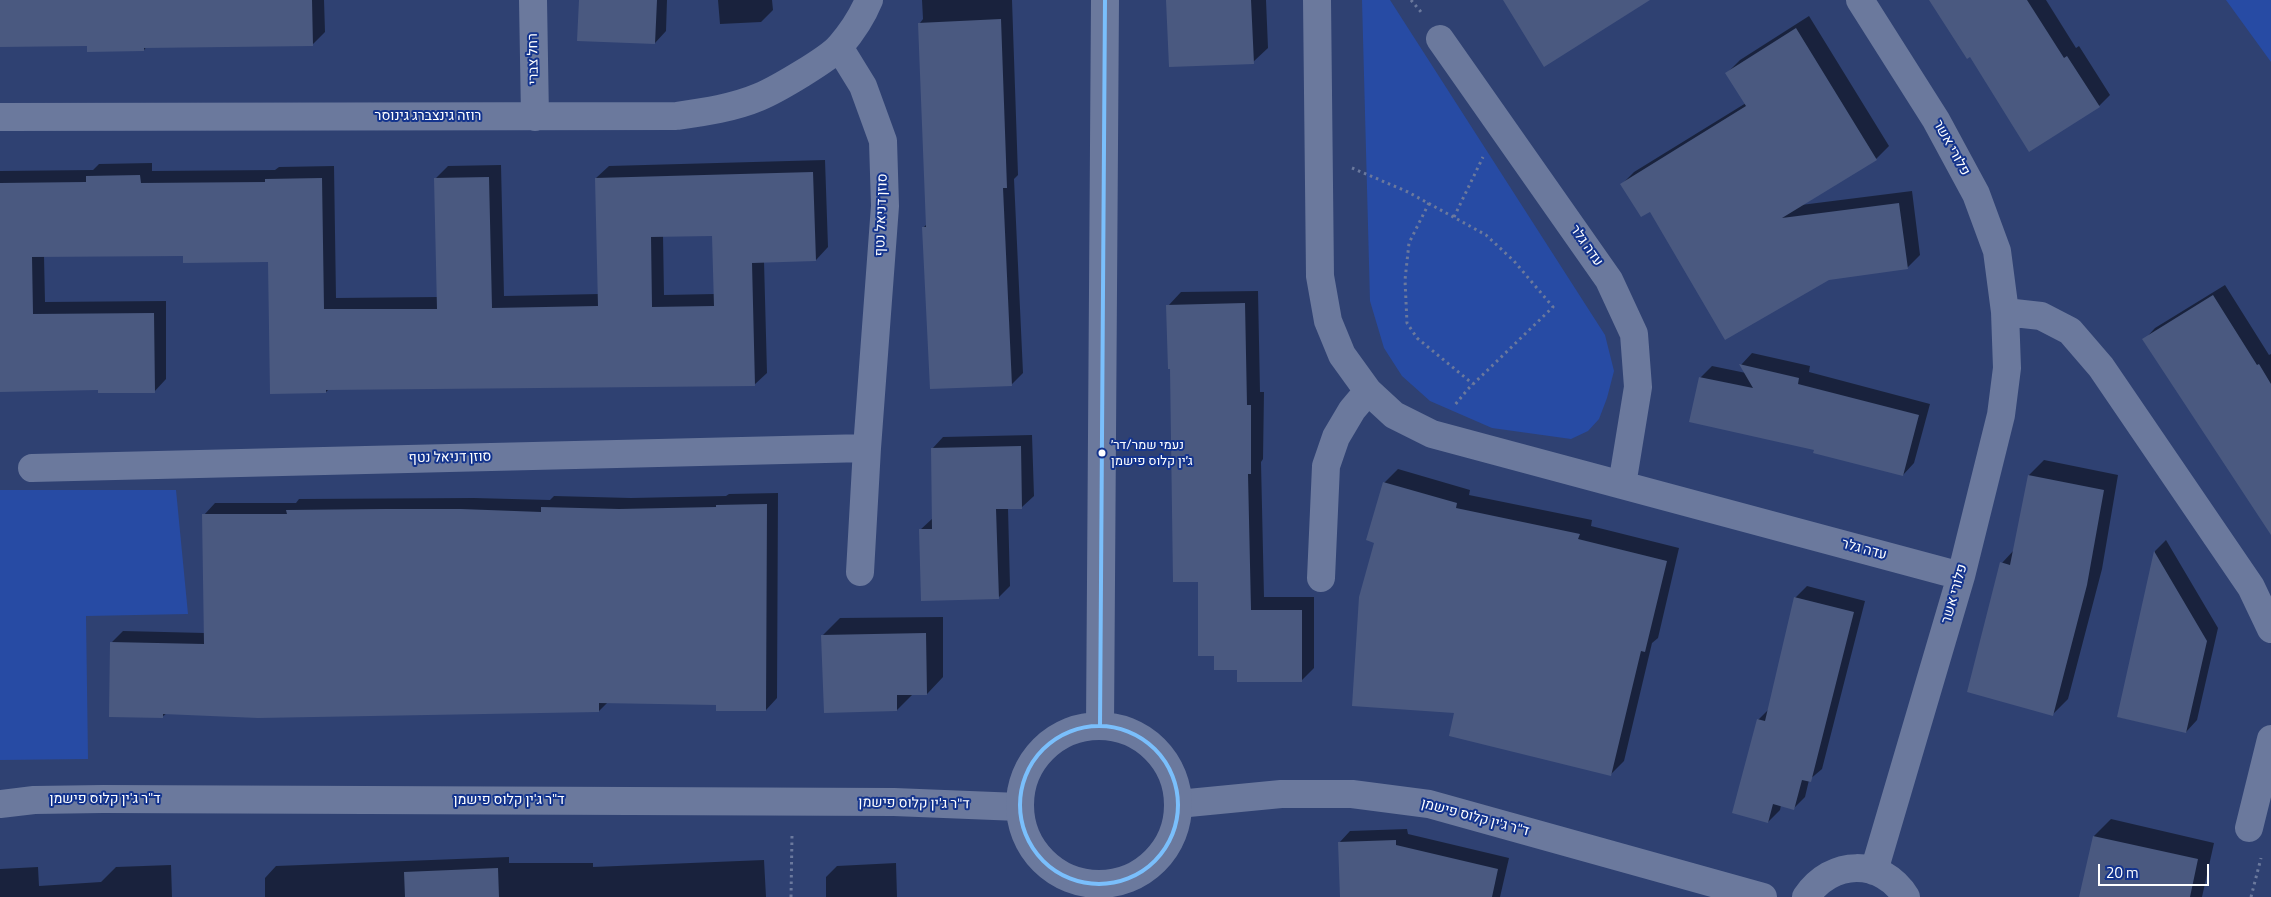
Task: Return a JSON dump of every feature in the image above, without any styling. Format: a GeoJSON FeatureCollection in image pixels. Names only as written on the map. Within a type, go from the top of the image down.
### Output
{"type":"FeatureCollection","features":[{"type":"Feature","properties":{"kind":"street","name":"רחל צברי"},"geometry":{"type":"LineString","coordinates":[[533,0],[535,118]]}},
{"type":"Feature","properties":{"kind":"street"},"geometry":{"type":"LineString","coordinates":[[839,47],[863,14],[869,0]]}},
{"type":"Feature","properties":{"kind":"street"},"geometry":{"type":"LineString","coordinates":[[1100,726],[1105,0]]}},
{"type":"Feature","properties":{"kind":"street","name":"עדה גלר"},"geometry":{"type":"LineString","coordinates":[[1317,0],[1320,276],[1328,321],[1342,355],[1368,391],[1394,415],[1432,434],[1960,576]]}},
{"type":"Feature","properties":{"kind":"street","name":"פלורי אשר"},"geometry":{"type":"LineString","coordinates":[[1860,0],[1936,120],[1976,194],[1997,251],[2005,312],[2007,368],[2001,415],[1960,576],[1874,871]]}},
{"type":"Feature","properties":{"kind":"street","name":"עדה גלר"},"geometry":{"type":"LineString","coordinates":[[1440,39],[1609,280],[1634,334],[1638,387],[1622,486]]}},
{"type":"Feature","properties":{"kind":"street","name":"רוזה גינצברג גינוסר"},"geometry":{"type":"LineString","coordinates":[[0,117],[535,118],[676,116],[717,110],[758,97],[792,80],[839,47]]}},
{"type":"Feature","properties":{"kind":"street","name":"סוזן דניאל נטף"},"geometry":{"type":"LineString","coordinates":[[839,47],[863,86],[883,141],[885,206],[860,572]]}},
{"type":"Feature","properties":{"kind":"street"},"geometry":{"type":"LineString","coordinates":[[2005,312],[2041,316],[2070,331],[2101,367],[2251,587],[2271,629]]}},
{"type":"Feature","properties":{"kind":"street"},"geometry":{"type":"LineString","coordinates":[[1321,578],[1326,466],[1336,437],[1352,410],[1368,391]]}},
{"type":"Feature","properties":{"kind":"street","name":"סוזן דניאל נטף"},"geometry":{"type":"LineString","coordinates":[[32,468],[867,448]]}},
{"type":"Feature","properties":{"kind":"street"},"geometry":{"type":"LineString","coordinates":[[1100,726],[1124,730],[1146,741],[1163,758],[1174,780],[1178,804],[1175,829],[1164,851],[1148,868],[1102,891],[1054,871],[1036,854],[1024,832],[1019,807],[1022,782],[1034,759],[1052,741],[1075,729],[1100,726]]}},
{"type":"Feature","properties":{"kind":"street"},"geometry":{"type":"LineString","coordinates":[[2249,828],[2271,739]]}},
{"type":"Feature","properties":{"kind":"street","name":"ד\"ר ג'ין קלוס פישמן"},"geometry":{"type":"LineString","coordinates":[[1178,804],[1280,794],[1352,794],[1429,804],[1763,897]]}},
{"type":"Feature","properties":{"kind":"street","name":"ד\"ר ג'ין קלוס פישמן"},"geometry":{"type":"LineString","coordinates":[[0,804],[34,800],[103,799],[894,802],[1019,807]]}},
{"type":"Feature","properties":{"kind":"street"},"geometry":{"type":"LineString","coordinates":[[1806,897],[1814,885],[1828,874],[1848,868],[1874,871],[1887,876],[1899,886],[1906,897]]}},
{"type":"Feature","properties":{"kind":"path"},"geometry":{"type":"LineString","coordinates":[[1454,217],[1475,172],[1502,127]]}},
{"type":"Feature","properties":{"kind":"path"},"geometry":{"type":"LineString","coordinates":[[1318,154],[1428,203],[1486,235],[1514,261],[1553,307],[1473,384],[1432,434]]}},
{"type":"Feature","properties":{"kind":"path"},"geometry":{"type":"LineString","coordinates":[[1428,203],[1409,243],[1405,280],[1407,322],[1417,338],[1473,384]]}},
{"type":"Feature","properties":{"kind":"path"},"geometry":{"type":"LineString","coordinates":[[791,897],[792,802]]}},
{"type":"Feature","properties":{"kind":"shaded area"},"geometry":{"type":"Polygon","coordinates":[[[1362,0],[1390,0],[1605,335],[1614,371],[1599,419],[1588,431],[1571,439],[1492,428],[1430,401],[1402,376],[1384,348],[1370,301],[1362,0]]]}},
{"type":"Feature","properties":{"kind":"shaded area"},"geometry":{"type":"Polygon","coordinates":[[[2226,0],[2271,0],[2271,62],[2226,0]]]}},
{"type":"Feature","properties":{"kind":"shaded area"},"geometry":{"type":"Polygon","coordinates":[[[0,490],[176,490],[188,614],[86,616],[88,759],[0,760],[0,490]]]}},
{"type":"Feature","properties":{"kind":"building"},"geometry":{"type":"Polygon","coordinates":[[[0,0],[312,0],[313,46],[144,48],[144,51],[87,52],[87,46],[0,47],[0,0]]]}},
{"type":"Feature","properties":{"kind":"building"},"geometry":{"type":"Polygon","coordinates":[[[579,0],[657,0],[655,44],[577,41],[579,0]]]}},
{"type":"Feature","properties":{"kind":"building"},"geometry":{"type":"Polygon","coordinates":[[[1166,0],[1251,0],[1254,64],[1169,67],[1166,0]]]}},
{"type":"Feature","properties":{"kind":"building"},"geometry":{"type":"Polygon","coordinates":[[[1503,0],[1650,0],[1544,67],[1503,0]]]}},
{"type":"Feature","properties":{"kind":"building"},"geometry":{"type":"Polygon","coordinates":[[[1929,0],[2027,0],[2064,58],[2067,56],[2100,107],[2029,152],[1970,57],[1967,59],[1929,0]]]}},
{"type":"Feature","properties":{"kind":"building"},"geometry":{"type":"Polygon","coordinates":[[[1001,19],[1007,188],[1003,188],[1012,386],[930,389],[922,227],[926,227],[918,23],[1001,19]]]}},
{"type":"Feature","properties":{"kind":"building"},"geometry":{"type":"Polygon","coordinates":[[[1796,28],[1877,160],[1782,218],[1899,203],[1908,269],[1829,280],[1725,340],[1650,212],[1641,217],[1620,184],[1746,106],[1725,73],[1796,28]]]}},
{"type":"Feature","properties":{"kind":"building"},"geometry":{"type":"Polygon","coordinates":[[[813,172],[816,261],[752,263],[755,386],[326,390],[326,393],[270,394],[268,262],[183,263],[183,256],[32,257],[33,314],[154,313],[155,393],[98,393],[98,390],[0,392],[0,183],[86,182],[86,176],[140,175],[141,183],[265,182],[265,179],[322,178],[324,309],[437,309],[434,178],[489,177],[492,308],[598,306],[595,178],[813,172]],[[712,236],[651,237],[652,307],[714,306],[712,236]]]}},
{"type":"Feature","properties":{"kind":"building"},"geometry":{"type":"Polygon","coordinates":[[[2213,295],[2271,384],[2271,535],[2142,339],[2213,295]]]}},
{"type":"Feature","properties":{"kind":"building"},"geometry":{"type":"Polygon","coordinates":[[[1245,303],[1247,405],[1251,405],[1251,474],[1248,474],[1251,610],[1302,610],[1302,682],[1237,682],[1237,670],[1214,670],[1214,656],[1198,656],[1198,582],[1173,582],[1170,369],[1168,369],[1166,305],[1245,303]]]}},
{"type":"Feature","properties":{"kind":"building"},"geometry":{"type":"Polygon","coordinates":[[[1739,364],[1799,378],[1798,384],[1919,415],[1903,476],[1813,453],[1814,450],[1689,422],[1699,377],[1753,388],[1739,364]]]}},
{"type":"Feature","properties":{"kind":"building"},"geometry":{"type":"Polygon","coordinates":[[[1021,446],[1022,509],[996,509],[999,599],[921,601],[919,529],[932,529],[931,448],[1021,446]]]}},
{"type":"Feature","properties":{"kind":"building"},"geometry":{"type":"Polygon","coordinates":[[[2028,475],[2104,490],[2087,585],[2053,716],[1967,692],[2000,562],[2010,565],[2028,475]]]}},
{"type":"Feature","properties":{"kind":"building"},"geometry":{"type":"Polygon","coordinates":[[[1383,482],[1457,503],[1456,508],[1580,534],[1578,539],[1667,561],[1645,652],[1641,651],[1611,776],[1449,736],[1454,713],[1352,706],[1359,597],[1374,543],[1366,540],[1383,482]]]}},
{"type":"Feature","properties":{"kind":"building"},"geometry":{"type":"Polygon","coordinates":[[[767,504],[766,711],[716,711],[716,705],[599,703],[599,712],[258,718],[163,714],[163,718],[109,717],[110,642],[204,644],[202,514],[287,514],[286,510],[385,509],[541,512],[541,507],[619,509],[767,504]]]}},
{"type":"Feature","properties":{"kind":"building"},"geometry":{"type":"Polygon","coordinates":[[[2154,551],[2207,641],[2186,733],[2117,717],[2154,551]]]}},
{"type":"Feature","properties":{"kind":"building"},"geometry":{"type":"Polygon","coordinates":[[[1794,597],[1854,612],[1811,782],[1802,780],[1794,810],[1773,804],[1768,823],[1732,813],[1757,719],[1765,721],[1794,597]]]}},
{"type":"Feature","properties":{"kind":"building"},"geometry":{"type":"Polygon","coordinates":[[[926,633],[927,695],[897,695],[897,711],[824,713],[821,635],[926,633]]]}},
{"type":"Feature","properties":{"kind":"building"},"geometry":{"type":"Polygon","coordinates":[[[2093,836],[2198,859],[2190,897],[2079,897],[2093,836]]]}},
{"type":"Feature","properties":{"kind":"building"},"geometry":{"type":"Polygon","coordinates":[[[1396,840],[1396,845],[1498,869],[1492,897],[1340,897],[1338,842],[1396,840]]]}},
{"type":"Feature","properties":{"kind":"building"},"geometry":{"type":"Polygon","coordinates":[[[498,868],[499,897],[405,897],[404,872],[498,868]]]}},
{"type":"Feature","properties":{"kind":"transit line"},"geometry":{"type":"LineString","coordinates":[[1100,726],[1105,0]]}},
{"type":"Feature","properties":{"kind":"transit line"},"geometry":{"type":"LineString","coordinates":[[1091,726],[1107,726],[1136,735],[1155,749],[1165,761],[1172,775],[1178,797],[1178,805],[1178,813],[1172,835],[1165,849],[1155,861],[1143,871],[1129,878],[1107,884],[1091,884],[1069,878],[1055,871],[1033,849],[1026,835],[1020,813],[1020,797],[1026,775],[1033,761],[1055,739],[1069,732],[1091,726]]}},
{"type":"Feature","properties":{"kind":"place","name":"נעמי שמר/דר׳ ג׳ין קלוס פישמן"},"geometry":{"type":"Point","coordinates":[1102,453]}}]}
